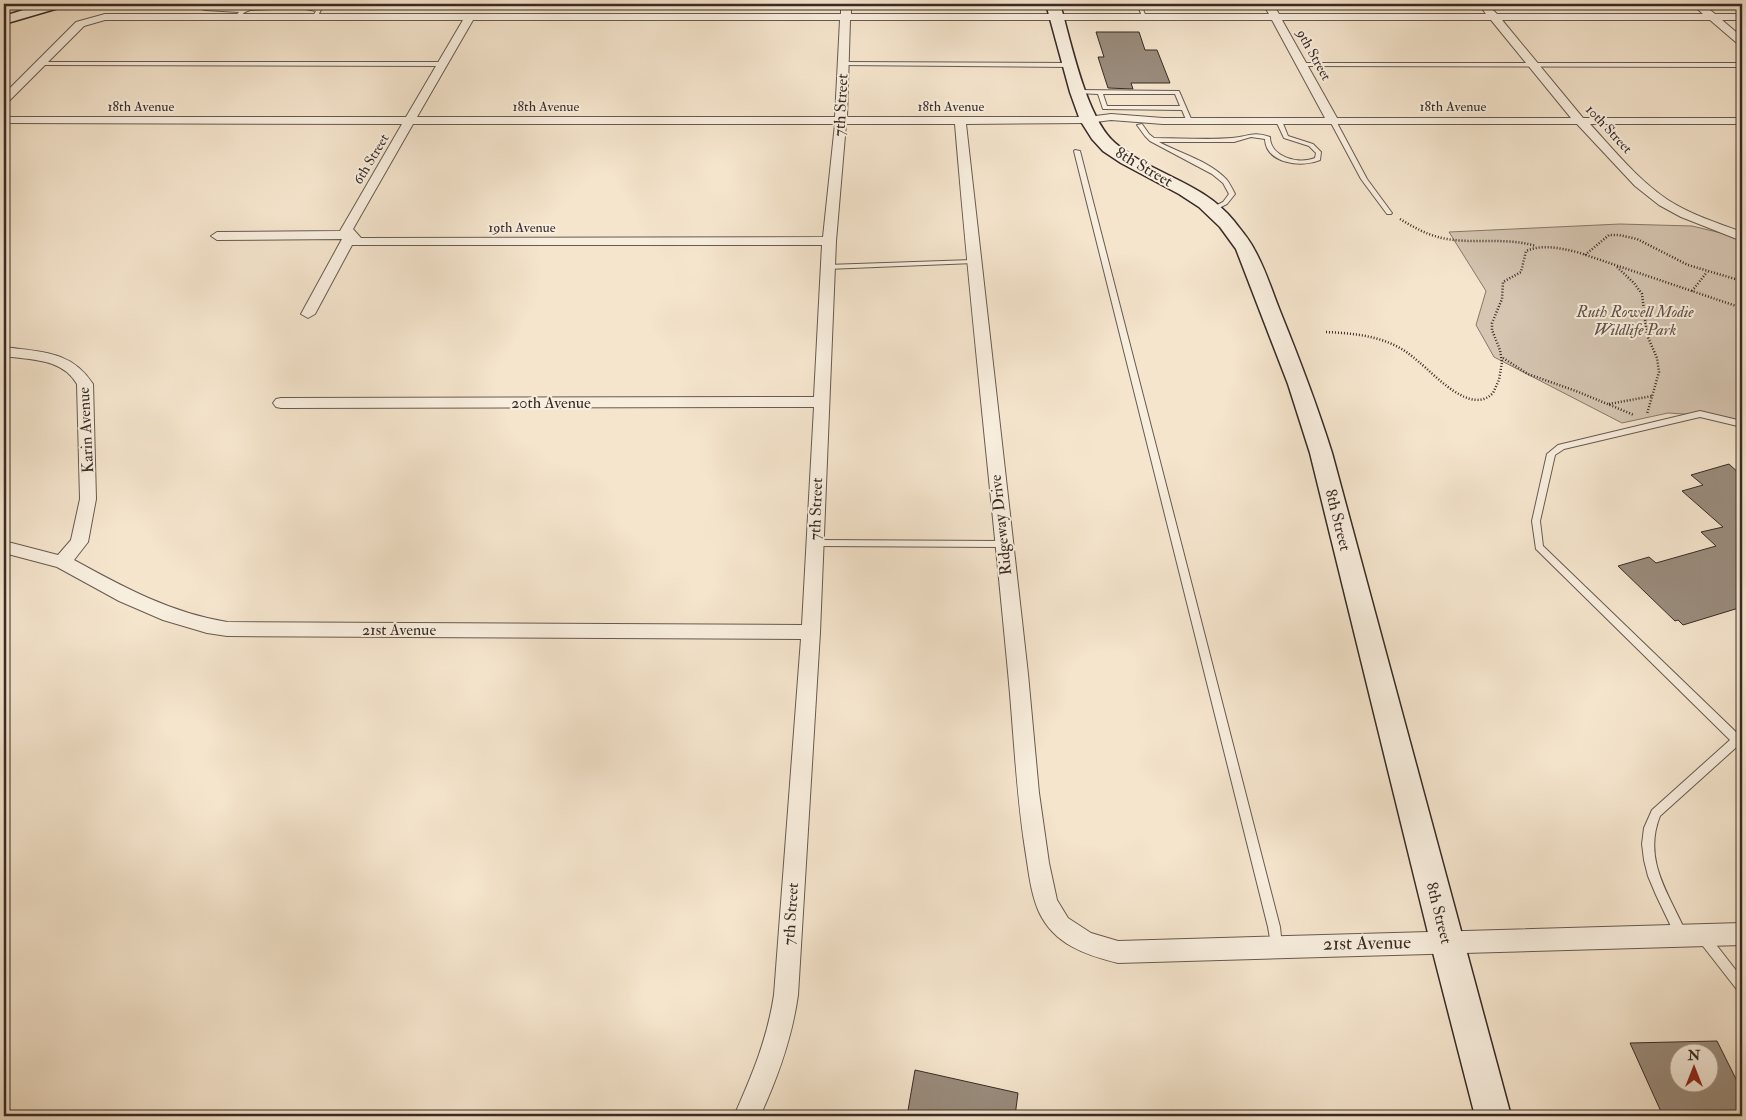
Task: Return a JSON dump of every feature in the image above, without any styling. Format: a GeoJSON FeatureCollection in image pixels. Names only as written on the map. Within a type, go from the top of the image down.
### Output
{"type":"FeatureCollection","features":[{"type":"Feature","properties":{"kind":"main road"},"geometry":{"type":"LineString","coordinates":[[4,20],[57,4]]}},
{"type":"Feature","properties":{"kind":"main road","name":"8th Street"},"geometry":{"type":"LineString","coordinates":[[1055,10],[1070,65],[1089,92],[1088,120],[1103,141],[1117,152],[1185,190],[1214,210],[1237,236],[1245,249],[1299,384],[1321,453],[1446,941],[1493,1116]]}},
{"type":"Feature","properties":{"kind":"street","name":"9th Street"},"geometry":{"type":"LineString","coordinates":[[1268,4],[1333,121]]}},
{"type":"Feature","properties":{"kind":"street","name":"10th Street"},"geometry":{"type":"LineString","coordinates":[[1483,4],[1580,121],[1639,183],[1654,196],[1685,214],[1742,237]]}},
{"type":"Feature","properties":{"kind":"street"},"geometry":{"type":"LineString","coordinates":[[1697,4],[1742,42]]}},
{"type":"Feature","properties":{"kind":"street"},"geometry":{"type":"LineString","coordinates":[[4,100],[80,24],[104,18],[239,14],[314,18],[469,18],[846,11],[1055,10],[1144,16],[1742,17]]}},
{"type":"Feature","properties":{"kind":"street","name":"7th Street"},"geometry":{"type":"LineString","coordinates":[[747,1116],[765,1078],[784,1015],[811,632],[828,241],[841,121],[846,11]]}},
{"type":"Feature","properties":{"kind":"street","name":"6th Street"},"geometry":{"type":"LineString","coordinates":[[308,314],[351,235],[346,230],[411,121],[469,18]]}},
{"type":"Feature","properties":{"kind":"street","name":"18th Avenue"},"geometry":{"type":"LineString","coordinates":[[4,120],[960,121],[1088,120],[1111,118],[1279,121],[1742,121]]}},
{"type":"Feature","properties":{"kind":"street","name":"18th Avenue"},"geometry":{"type":"LineString","coordinates":[[1088,120],[1116,126],[1140,125],[1163,120]]}},
{"type":"Feature","properties":{"kind":"street","name":"Ridgeway Drive"},"geometry":{"type":"LineString","coordinates":[[960,121],[972,262],[1018,675],[1032,830],[1047,904],[1060,925]]}},
{"type":"Feature","properties":{"kind":"street","name":"19th Avenue"},"geometry":{"type":"LineString","coordinates":[[217,236],[351,235],[357,242],[828,241]]}},
{"type":"Feature","properties":{"kind":"street","name":"Karin Avenue"},"geometry":{"type":"LineString","coordinates":[[4,352],[66,363],[81,375],[85,384],[88,498],[79,542],[62,562]]}},
{"type":"Feature","properties":{"kind":"street","name":"20th Avenue"},"geometry":{"type":"LineString","coordinates":[[281,404],[820,402]]}},
{"type":"Feature","properties":{"kind":"street","name":"21st Avenue"},"geometry":{"type":"LineString","coordinates":[[4,547],[62,562],[125,596],[169,615],[207,626],[227,629],[811,632]]}},
{"type":"Feature","properties":{"kind":"street","name":"21st Avenue"},"geometry":{"type":"LineString","coordinates":[[1060,925],[1074,937],[1090,946],[1118,952],[1446,941],[1742,934]]}},
{"type":"Feature","properties":{"kind":"lane"},"geometry":{"type":"LineString","coordinates":[[203,4],[201,7],[204,9],[239,14]]}},
{"type":"Feature","properties":{"kind":"lane"},"geometry":{"type":"LineString","coordinates":[[1139,4],[1144,16]]}},
{"type":"Feature","properties":{"kind":"lane"},"geometry":{"type":"LineString","coordinates":[[41,64],[442,64]]}},
{"type":"Feature","properties":{"kind":"lane"},"geometry":{"type":"LineString","coordinates":[[843,64],[1070,65]]}},
{"type":"Feature","properties":{"kind":"lane"},"geometry":{"type":"LineString","coordinates":[[1302,65],[1742,65]]}},
{"type":"Feature","properties":{"kind":"lane"},"geometry":{"type":"LineString","coordinates":[[1089,92],[1105,108],[1183,108]]}},
{"type":"Feature","properties":{"kind":"lane"},"geometry":{"type":"LineString","coordinates":[[1089,92],[1177,92],[1189,120]]}},
{"type":"Feature","properties":{"kind":"lane"},"geometry":{"type":"LineString","coordinates":[[1279,121],[1286,137]]}},
{"type":"Feature","properties":{"kind":"lane"},"geometry":{"type":"LineString","coordinates":[[1333,121],[1364,179],[1389,213]]}},
{"type":"Feature","properties":{"kind":"lane"},"geometry":{"type":"LineString","coordinates":[[1140,125],[1142,131],[1152,140],[1215,173],[1227,184],[1232,194],[1231,198],[1214,210]]}},
{"type":"Feature","properties":{"kind":"lane"},"geometry":{"type":"LineString","coordinates":[[1152,140],[1234,140],[1245,135],[1255,134],[1268,138],[1286,137],[1315,148],[1319,153],[1318,159],[1305,163],[1284,158],[1266,144],[1268,138]]}},
{"type":"Feature","properties":{"kind":"lane"},"geometry":{"type":"LineString","coordinates":[[1077,151],[1272,918],[1276,946]]}},
{"type":"Feature","properties":{"kind":"lane"},"geometry":{"type":"LineString","coordinates":[[827,267],[972,262]]}},
{"type":"Feature","properties":{"kind":"lane"},"geometry":{"type":"LineString","coordinates":[[1742,424],[1700,414],[1649,422],[1561,447],[1551,454],[1536,521],[1539,547],[1740,737],[1656,813],[1651,821],[1649,842],[1651,867],[1656,884],[1691,935],[1742,988]]}},
{"type":"Feature","properties":{"kind":"lane"},"geometry":{"type":"LineString","coordinates":[[815,543],[1003,544]]}},
{"type":"Feature","properties":{"kind":"path"},"geometry":{"type":"LineString","coordinates":[[1389,213],[1418,230],[1436,237],[1498,238],[1536,246],[1552,247],[1585,255],[1742,308]]}},
{"type":"Feature","properties":{"kind":"path"},"geometry":{"type":"LineString","coordinates":[[1585,255],[1589,248],[1607,239],[1609,235],[1624,234],[1680,262],[1707,272],[1742,281]]}},
{"type":"Feature","properties":{"kind":"path"},"geometry":{"type":"LineString","coordinates":[[1536,246],[1526,251],[1521,272],[1504,282],[1501,302],[1495,313],[1492,326],[1502,358],[1514,368],[1528,375],[1609,404],[1649,422],[1652,396],[1659,372],[1657,358],[1647,335],[1642,294],[1630,278],[1613,265]]}},
{"type":"Feature","properties":{"kind":"path"},"geometry":{"type":"LineString","coordinates":[[1692,291],[1707,272]]}},
{"type":"Feature","properties":{"kind":"path"},"geometry":{"type":"LineString","coordinates":[[1326,332],[1380,340],[1400,347],[1451,389],[1462,396],[1474,400],[1486,398],[1494,393],[1502,358]]}},
{"type":"Feature","properties":{"kind":"path"},"geometry":{"type":"LineString","coordinates":[[1609,404],[1652,396]]}},
{"type":"Feature","properties":{"kind":"green space","name":"Ruth Rowell Modie Wildlife Park"},"geometry":{"type":"Polygon","coordinates":[[[1620,224],[1692,226],[1742,238],[1742,424],[1714,416],[1668,413],[1622,423],[1494,357],[1476,325],[1486,291],[1449,232],[1620,224]]]}},
{"type":"Feature","properties":{"kind":"building"},"geometry":{"type":"Polygon","coordinates":[[[1096,32],[1139,32],[1145,50],[1157,50],[1170,83],[1131,83],[1133,89],[1108,88],[1098,57],[1104,57],[1096,32]]]}},
{"type":"Feature","properties":{"kind":"building"},"geometry":{"type":"Polygon","coordinates":[[[1729,464],[1742,476],[1742,607],[1683,625],[1678,620],[1675,621],[1618,566],[1649,557],[1656,563],[1716,546],[1701,532],[1723,527],[1682,491],[1703,485],[1691,475],[1729,464]]]}},
{"type":"Feature","properties":{"kind":"building"},"geometry":{"type":"Polygon","coordinates":[[[1717,1041],[1718,1042],[1674,1042],[1717,1041]]]}},
{"type":"Feature","properties":{"kind":"building"},"geometry":{"type":"Polygon","coordinates":[[[1668,1042],[1668,1092],[1718,1092],[1718,1043],[1742,1091],[1742,1116],[1663,1116],[1630,1043],[1668,1042]]]}},
{"type":"Feature","properties":{"kind":"building"},"geometry":{"type":"Polygon","coordinates":[[[915,1070],[1018,1093],[1015,1116],[907,1116],[915,1070]]]}}]}
